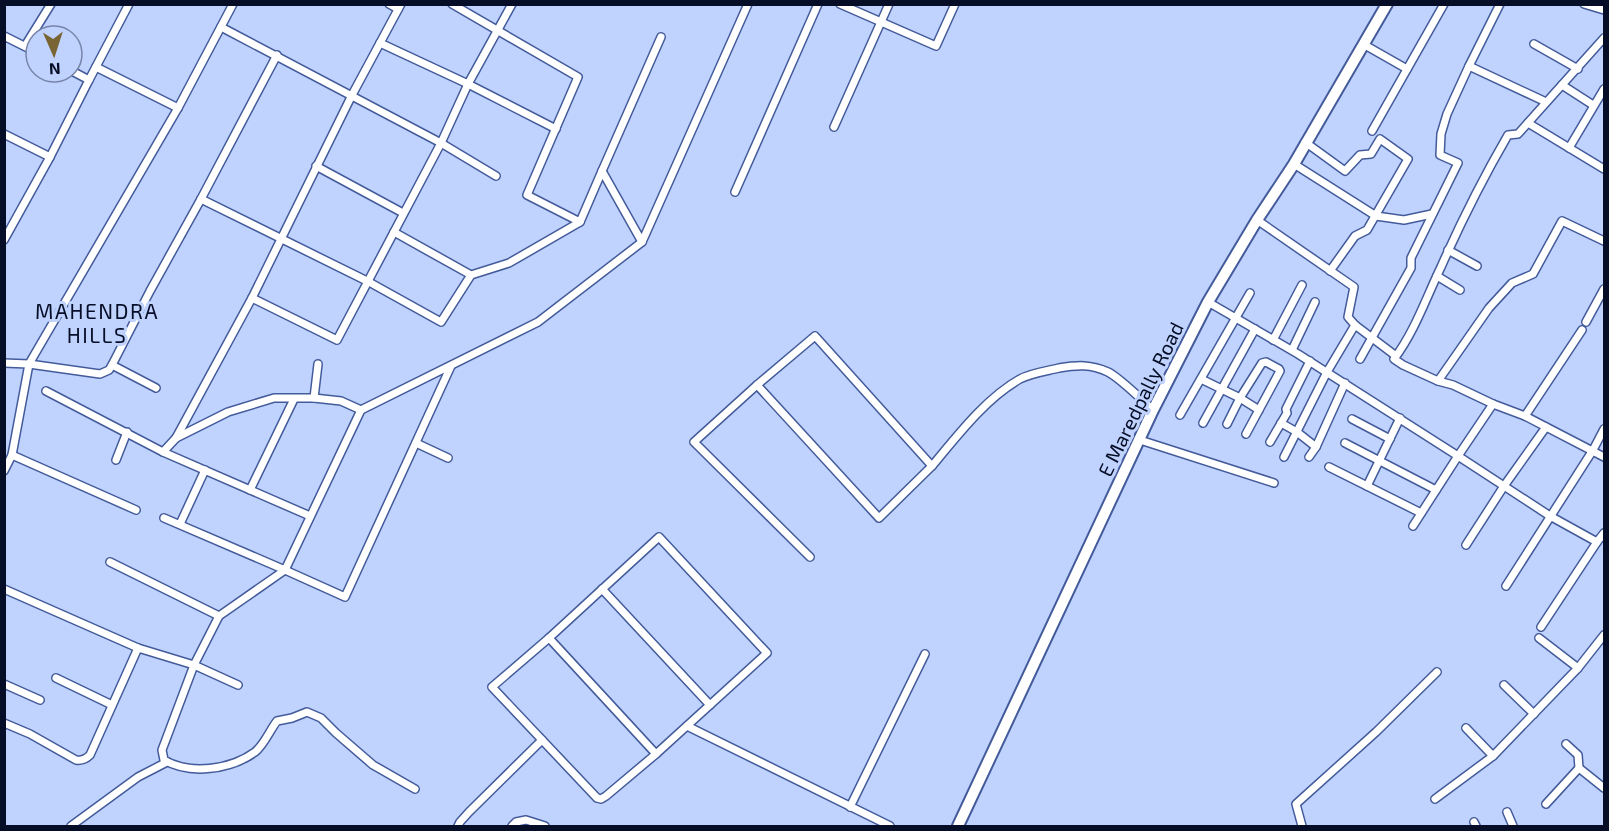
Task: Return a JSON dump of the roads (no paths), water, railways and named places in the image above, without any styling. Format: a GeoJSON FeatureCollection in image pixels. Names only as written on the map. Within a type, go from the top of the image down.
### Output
{"type":"FeatureCollection","features":[{"type":"Feature","properties":{"kind":"main road","name":"E Maredpally Road"},"geometry":{"type":"LineString","coordinates":[[958,826],[1153,410],[1208,302],[1294,164],[1387,4]]}},
{"type":"Feature","properties":{"kind":"street"},"geometry":{"type":"LineString","coordinates":[[39,24],[51,4]]}},
{"type":"Feature","properties":{"kind":"street"},"geometry":{"type":"LineString","coordinates":[[4,240],[50,157],[129,4]]}},
{"type":"Feature","properties":{"kind":"street"},"geometry":{"type":"LineString","coordinates":[[4,471],[12,455],[30,364],[178,108],[233,4]]}},
{"type":"Feature","properties":{"kind":"street"},"geometry":{"type":"LineString","coordinates":[[163,452],[176,438],[252,298],[352,95],[400,7],[389,4]]}},
{"type":"Feature","properties":{"kind":"street"},"geometry":{"type":"LineString","coordinates":[[452,4],[578,77],[527,195],[580,222]]}},
{"type":"Feature","properties":{"kind":"street"},"geometry":{"type":"LineString","coordinates":[[252,298],[337,340],[441,143],[468,84],[512,4]]}},
{"type":"Feature","properties":{"kind":"street"},"geometry":{"type":"LineString","coordinates":[[415,789],[374,765],[321,718],[307,712],[277,721],[257,751],[241,760],[213,768],[197,769],[174,766],[164,760],[162,750],[194,665],[219,616],[285,570],[361,410],[538,322],[642,242],[748,4]]}},
{"type":"Feature","properties":{"kind":"street"},"geometry":{"type":"LineString","coordinates":[[735,192],[818,4]]}},
{"type":"Feature","properties":{"kind":"street"},"geometry":{"type":"LineString","coordinates":[[840,4],[936,46],[956,4]]}},
{"type":"Feature","properties":{"kind":"street"},"geometry":{"type":"LineString","coordinates":[[834,127],[889,4]]}},
{"type":"Feature","properties":{"kind":"street"},"geometry":{"type":"LineString","coordinates":[[1372,131],[1444,4]]}},
{"type":"Feature","properties":{"kind":"street"},"geometry":{"type":"LineString","coordinates":[[1360,359],[1411,268],[1411,258],[1458,163],[1440,154],[1441,134],[1447,114],[1500,4]]}},
{"type":"Feature","properties":{"kind":"street"},"geometry":{"type":"LineString","coordinates":[[1584,4],[1605,10]]}},
{"type":"Feature","properties":{"kind":"street"},"geometry":{"type":"LineString","coordinates":[[221,27],[278,55],[441,143],[496,176]]}},
{"type":"Feature","properties":{"kind":"street"},"geometry":{"type":"LineString","coordinates":[[4,36],[24,46]]}},
{"type":"Feature","properties":{"kind":"street"},"geometry":{"type":"LineString","coordinates":[[201,199],[369,282],[441,322],[471,275],[509,263],[580,222],[661,37]]}},
{"type":"Feature","properties":{"kind":"street"},"geometry":{"type":"LineString","coordinates":[[1605,38],[1518,135],[1508,135],[1484,177],[1448,250],[1418,319],[1394,358],[1403,365],[1438,381],[1525,416],[1605,457]]}},
{"type":"Feature","properties":{"kind":"street"},"geometry":{"type":"LineString","coordinates":[[380,43],[556,129]]}},
{"type":"Feature","properties":{"kind":"street"},"geometry":{"type":"LineString","coordinates":[[1363,44],[1407,69]]}},
{"type":"Feature","properties":{"kind":"street"},"geometry":{"type":"LineString","coordinates":[[1534,44],[1578,69]]}},
{"type":"Feature","properties":{"kind":"street"},"geometry":{"type":"LineString","coordinates":[[4,363],[30,364],[100,374],[109,370],[278,55]]}},
{"type":"Feature","properties":{"kind":"street"},"geometry":{"type":"LineString","coordinates":[[1469,66],[1546,102]]}},
{"type":"Feature","properties":{"kind":"street"},"geometry":{"type":"LineString","coordinates":[[96,67],[178,108]]}},
{"type":"Feature","properties":{"kind":"street"},"geometry":{"type":"LineString","coordinates":[[84,77],[89,80]]}},
{"type":"Feature","properties":{"kind":"street"},"geometry":{"type":"LineString","coordinates":[[1562,85],[1593,105]]}},
{"type":"Feature","properties":{"kind":"street"},"geometry":{"type":"LineString","coordinates":[[1569,148],[1605,88]]}},
{"type":"Feature","properties":{"kind":"street"},"geometry":{"type":"LineString","coordinates":[[1528,123],[1605,169]]}},
{"type":"Feature","properties":{"kind":"street"},"geometry":{"type":"LineString","coordinates":[[4,134],[50,157]]}},
{"type":"Feature","properties":{"kind":"street"},"geometry":{"type":"LineString","coordinates":[[1305,142],[1345,171],[1360,154],[1371,154],[1380,139],[1408,159],[1367,230],[1355,236],[1330,271]]}},
{"type":"Feature","properties":{"kind":"street"},"geometry":{"type":"LineString","coordinates":[[1294,164],[1376,216],[1404,220],[1432,214]]}},
{"type":"Feature","properties":{"kind":"street"},"geometry":{"type":"LineString","coordinates":[[316,166],[403,213]]}},
{"type":"Feature","properties":{"kind":"street"},"geometry":{"type":"LineString","coordinates":[[602,171],[642,242]]}},
{"type":"Feature","properties":{"kind":"street"},"geometry":{"type":"LineString","coordinates":[[1257,220],[1354,287],[1348,317],[1396,356]]}},
{"type":"Feature","properties":{"kind":"street"},"geometry":{"type":"LineString","coordinates":[[1438,381],[1512,283],[1533,274],[1562,220],[1605,241]]}},
{"type":"Feature","properties":{"kind":"street"},"geometry":{"type":"LineString","coordinates":[[394,232],[471,275]]}},
{"type":"Feature","properties":{"kind":"street"},"geometry":{"type":"LineString","coordinates":[[1448,250],[1477,266]]}},
{"type":"Feature","properties":{"kind":"street"},"geometry":{"type":"LineString","coordinates":[[1437,276],[1460,290]]}},
{"type":"Feature","properties":{"kind":"street"},"geometry":{"type":"LineString","coordinates":[[1273,340],[1302,285]]}},
{"type":"Feature","properties":{"kind":"street"},"geometry":{"type":"LineString","coordinates":[[1586,322],[1605,289]]}},
{"type":"Feature","properties":{"kind":"street"},"geometry":{"type":"LineString","coordinates":[[1180,416],[1250,293]]}},
{"type":"Feature","properties":{"kind":"street"},"geometry":{"type":"LineString","coordinates":[[1208,302],[1310,361],[1550,516],[1597,542]]}},
{"type":"Feature","properties":{"kind":"street"},"geometry":{"type":"LineString","coordinates":[[1292,350],[1315,302]]}},
{"type":"Feature","properties":{"kind":"street"},"geometry":{"type":"LineString","coordinates":[[1284,457],[1327,372],[1355,325]]}},
{"type":"Feature","properties":{"kind":"street"},"geometry":{"type":"LineString","coordinates":[[1203,423],[1255,329]]}},
{"type":"Feature","properties":{"kind":"street"},"geometry":{"type":"LineString","coordinates":[[1525,416],[1582,330]]}},
{"type":"Feature","properties":{"kind":"street"},"geometry":{"type":"LineString","coordinates":[[810,557],[694,442],[815,336],[932,466]]}},
{"type":"Feature","properties":{"kind":"street"},"geometry":{"type":"LineString","coordinates":[[1227,424],[1263,361],[1279,369],[1279,374],[1246,434]]}},
{"type":"Feature","properties":{"kind":"street"},"geometry":{"type":"LineString","coordinates":[[1270,442],[1287,412],[1286,409],[1310,361]]}},
{"type":"Feature","properties":{"kind":"street"},"geometry":{"type":"LineString","coordinates":[[314,398],[318,364]]}},
{"type":"Feature","properties":{"kind":"street"},"geometry":{"type":"LineString","coordinates":[[757,385],[879,518],[932,466],[964,428],[1002,391],[1022,378],[1077,364],[1094,366],[1111,373],[1153,410]]}},
{"type":"Feature","properties":{"kind":"street"},"geometry":{"type":"LineString","coordinates":[[112,365],[156,388]]}},
{"type":"Feature","properties":{"kind":"street"},"geometry":{"type":"LineString","coordinates":[[164,518],[345,597],[451,366]]}},
{"type":"Feature","properties":{"kind":"street"},"geometry":{"type":"LineString","coordinates":[[1201,379],[1259,410]]}},
{"type":"Feature","properties":{"kind":"street"},"geometry":{"type":"LineString","coordinates":[[1310,457],[1345,383]]}},
{"type":"Feature","properties":{"kind":"street"},"geometry":{"type":"LineString","coordinates":[[46,391],[163,452],[310,516]]}},
{"type":"Feature","properties":{"kind":"street"},"geometry":{"type":"LineString","coordinates":[[176,438],[228,412],[274,398],[314,398],[340,401],[361,410]]}},
{"type":"Feature","properties":{"kind":"street"},"geometry":{"type":"LineString","coordinates":[[250,490],[294,399]]}},
{"type":"Feature","properties":{"kind":"street"},"geometry":{"type":"LineString","coordinates":[[1413,526],[1493,404]]}},
{"type":"Feature","properties":{"kind":"street"},"geometry":{"type":"LineString","coordinates":[[1367,486],[1400,418]]}},
{"type":"Feature","properties":{"kind":"street"},"geometry":{"type":"LineString","coordinates":[[1352,419],[1390,439]]}},
{"type":"Feature","properties":{"kind":"street"},"geometry":{"type":"LineString","coordinates":[[1281,423],[1316,447]]}},
{"type":"Feature","properties":{"kind":"street"},"geometry":{"type":"LineString","coordinates":[[1466,545],[1546,427]]}},
{"type":"Feature","properties":{"kind":"street"},"geometry":{"type":"LineString","coordinates":[[1506,586],[1605,429]]}},
{"type":"Feature","properties":{"kind":"street"},"geometry":{"type":"LineString","coordinates":[[116,460],[127,432]]}},
{"type":"Feature","properties":{"kind":"street"},"geometry":{"type":"LineString","coordinates":[[1140,440],[1274,483]]}},
{"type":"Feature","properties":{"kind":"street"},"geometry":{"type":"LineString","coordinates":[[416,443],[448,458]]}},
{"type":"Feature","properties":{"kind":"street"},"geometry":{"type":"LineString","coordinates":[[1345,443],[1436,490]]}},
{"type":"Feature","properties":{"kind":"street"},"geometry":{"type":"LineString","coordinates":[[12,455],[136,510]]}},
{"type":"Feature","properties":{"kind":"street"},"geometry":{"type":"LineString","coordinates":[[1329,467],[1421,513]]}},
{"type":"Feature","properties":{"kind":"street"},"geometry":{"type":"LineString","coordinates":[[180,524],[205,470]]}},
{"type":"Feature","properties":{"kind":"street"},"geometry":{"type":"LineString","coordinates":[[1540,627],[1605,533]]}},
{"type":"Feature","properties":{"kind":"street"},"geometry":{"type":"LineString","coordinates":[[659,537],[767,653],[656,754],[601,799],[597,798],[492,687],[602,589],[659,537]]}},
{"type":"Feature","properties":{"kind":"street"},"geometry":{"type":"LineString","coordinates":[[110,562],[219,616]]}},
{"type":"Feature","properties":{"kind":"street"},"geometry":{"type":"LineString","coordinates":[[4,589],[138,648],[194,665],[238,685]]}},
{"type":"Feature","properties":{"kind":"street"},"geometry":{"type":"LineString","coordinates":[[602,589],[710,705]]}},
{"type":"Feature","properties":{"kind":"street"},"geometry":{"type":"LineString","coordinates":[[1436,798],[1493,756],[1578,668],[1605,635]]}},
{"type":"Feature","properties":{"kind":"street"},"geometry":{"type":"LineString","coordinates":[[549,638],[656,754]]}},
{"type":"Feature","properties":{"kind":"street"},"geometry":{"type":"LineString","coordinates":[[1539,638],[1578,668]]}},
{"type":"Feature","properties":{"kind":"street"},"geometry":{"type":"LineString","coordinates":[[4,723],[15,726],[76,760],[83,760],[90,755],[138,648]]}},
{"type":"Feature","properties":{"kind":"street"},"geometry":{"type":"LineString","coordinates":[[850,807],[925,654]]}},
{"type":"Feature","properties":{"kind":"street"},"geometry":{"type":"LineString","coordinates":[[1302,826],[1296,804],[1376,732],[1437,672]]}},
{"type":"Feature","properties":{"kind":"street"},"geometry":{"type":"LineString","coordinates":[[56,678],[111,705]]}},
{"type":"Feature","properties":{"kind":"street"},"geometry":{"type":"LineString","coordinates":[[4,684],[40,700]]}},
{"type":"Feature","properties":{"kind":"street"},"geometry":{"type":"LineString","coordinates":[[1504,685],[1534,714]]}},
{"type":"Feature","properties":{"kind":"street"},"geometry":{"type":"LineString","coordinates":[[687,726],[890,826]]}},
{"type":"Feature","properties":{"kind":"street"},"geometry":{"type":"LineString","coordinates":[[1466,728],[1493,756]]}},
{"type":"Feature","properties":{"kind":"street"},"geometry":{"type":"LineString","coordinates":[[458,826],[469,812],[542,740]]}},
{"type":"Feature","properties":{"kind":"street"},"geometry":{"type":"LineString","coordinates":[[1546,804],[1579,768],[1578,755],[1566,744]]}},
{"type":"Feature","properties":{"kind":"street"},"geometry":{"type":"LineString","coordinates":[[71,826],[138,777],[167,762]]}},
{"type":"Feature","properties":{"kind":"street"},"geometry":{"type":"LineString","coordinates":[[1579,768],[1605,788]]}},
{"type":"Feature","properties":{"kind":"street"},"geometry":{"type":"LineString","coordinates":[[1507,812],[1513,826]]}},
{"type":"Feature","properties":{"kind":"street"},"geometry":{"type":"LineString","coordinates":[[512,826],[516,822],[526,820],[545,826]]}},
{"type":"Feature","properties":{"kind":"district","name":"MAHENDRA HILLS"},"geometry":{"type":"Point","coordinates":[97,322]}}]}
